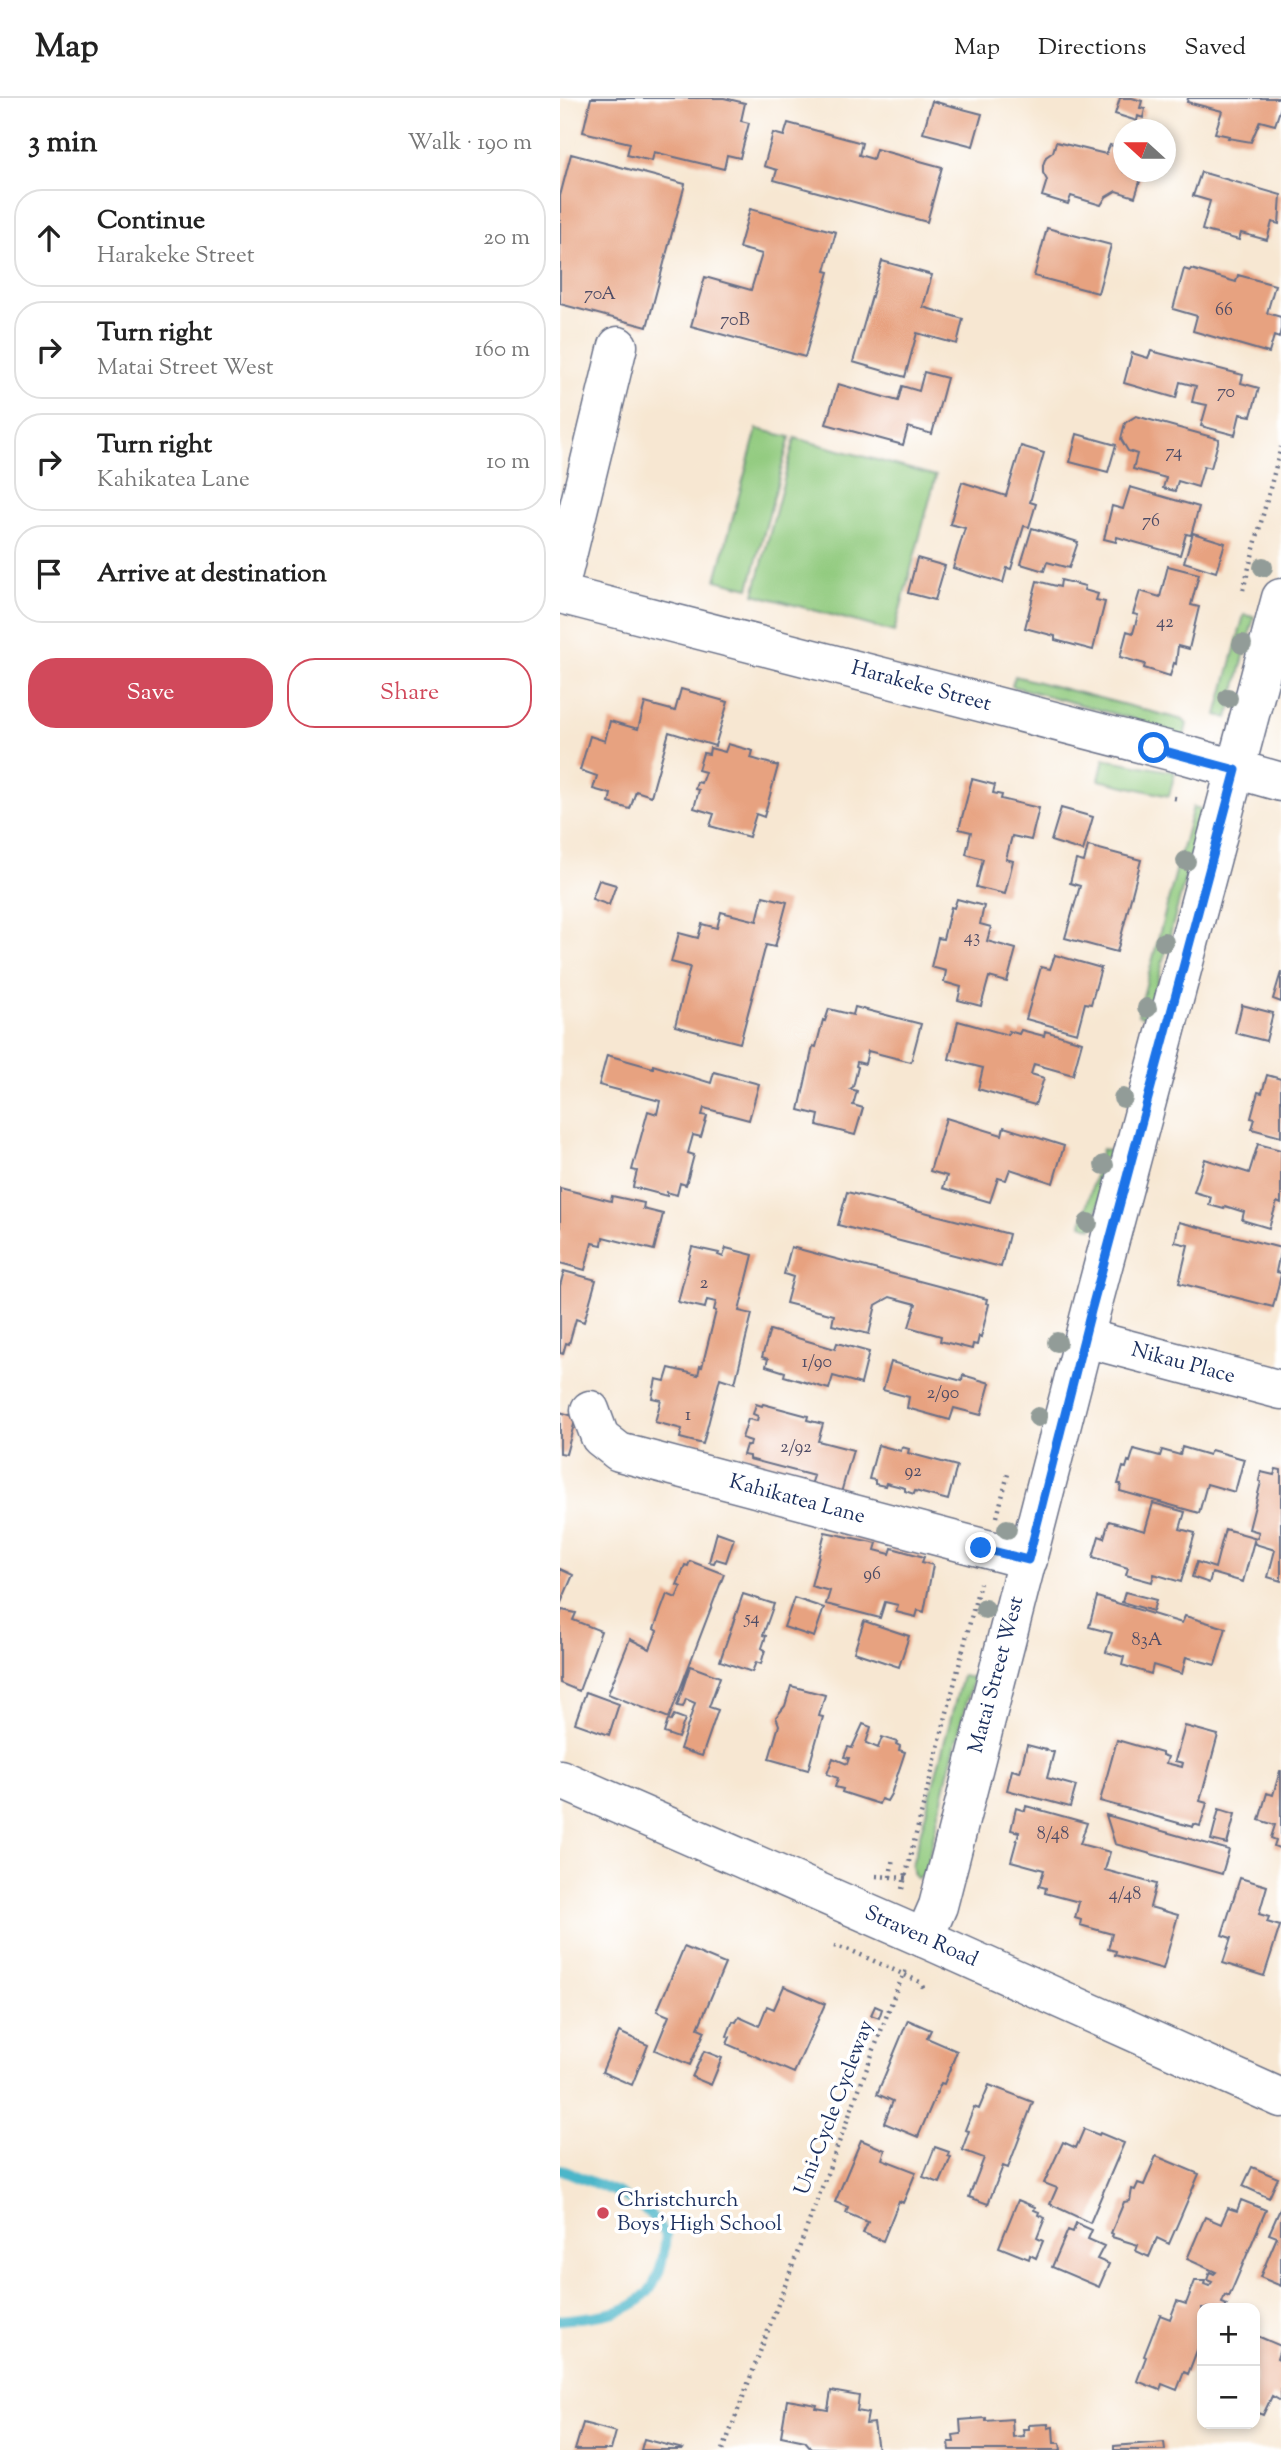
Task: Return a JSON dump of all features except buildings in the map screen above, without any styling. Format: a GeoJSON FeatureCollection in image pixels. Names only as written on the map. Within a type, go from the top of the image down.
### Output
{"type":"FeatureCollection","features":[{"type":"Feature","properties":{"kind":"street"},"geometry":{"type":"LineString","coordinates":[[560,585],[618,346]]}},
{"type":"Feature","properties":{"kind":"street","name":"Harakeke Street"},"geometry":{"type":"LineString","coordinates":[[560,594],[1281,782]]}},
{"type":"Feature","properties":{"kind":"street","name":"Matai Street West"},"geometry":{"type":"LineString","coordinates":[[924,1938],[938,1906],[1281,598]]}},
{"type":"Feature","properties":{"kind":"street","name":"Nikau Place"},"geometry":{"type":"LineString","coordinates":[[1085,1338],[1281,1390]]}},
{"type":"Feature","properties":{"kind":"street","name":"Kahikatea Lane"},"geometry":{"type":"LineString","coordinates":[[590,1410],[600,1437],[619,1452],[1028,1560]]}},
{"type":"Feature","properties":{"kind":"street","name":"Straven Road"},"geometry":{"type":"LineString","coordinates":[[560,1779],[1281,2098]]}},
{"type":"Feature","properties":{"kind":"path"},"geometry":{"type":"LineString","coordinates":[[889,1889],[893,1857]]}},
{"type":"Feature","properties":{"kind":"path"},"geometry":{"type":"LineString","coordinates":[[878,1876],[910,1878]]}},
{"type":"Feature","properties":{"kind":"path"},"geometry":{"type":"LineString","coordinates":[[834,1946],[850,1950],[920,1982],[925,1991]]}},
{"type":"Feature","properties":{"kind":"path","name":"Uni-Cycle Cycleway"},"geometry":{"type":"LineString","coordinates":[[723,2450],[904,1975]]}},
{"type":"Feature","properties":{"kind":"green space"},"geometry":{"type":"Polygon","coordinates":[[[757,429],[790,437],[749,588],[716,580],[757,429]]]}},
{"type":"Feature","properties":{"kind":"green space"},"geometry":{"type":"Polygon","coordinates":[[[795,438],[936,476],[894,632],[754,594],[795,438]]]}},
{"type":"Feature","properties":{"kind":"green space"},"geometry":{"type":"Polygon","coordinates":[[[1244,615],[1254,617],[1228,718],[1217,715],[1244,615]]]}},
{"type":"Feature","properties":{"kind":"green space"},"geometry":{"type":"Polygon","coordinates":[[[1015,676],[1183,720],[1187,724],[1184,737],[1159,730],[1144,722],[1012,686],[1015,676]]]}},
{"type":"Feature","properties":{"kind":"green space"},"geometry":{"type":"Polygon","coordinates":[[[1104,759],[1175,772],[1169,796],[1099,780],[1104,759]]]}},
{"type":"Feature","properties":{"kind":"green space"},"geometry":{"type":"Polygon","coordinates":[[[1193,807],[1208,811],[1204,827],[1193,848],[1148,1018],[1138,1015],[1193,807]]]}},
{"type":"Feature","properties":{"kind":"green space"},"geometry":{"type":"Polygon","coordinates":[[[1102,1149],[1113,1152],[1092,1228],[1082,1224],[1102,1149]]]}},
{"type":"Feature","properties":{"kind":"green space"},"geometry":{"type":"Polygon","coordinates":[[[962,1676],[973,1678],[925,1874],[917,1878],[912,1865],[962,1676]]]}},
{"type":"Feature","properties":{"kind":"waterway"},"geometry":{"type":"LineString","coordinates":[[560,2169],[621,2194],[648,2212],[666,2234],[656,2279],[636,2303],[604,2314],[560,2320]]}},
{"type":"Feature","properties":{"kind":"place","name":"Christchurch Boys' High School"},"geometry":{"type":"Point","coordinates":[603,2213]}},
{"type":"Feature","properties":{"kind":"route"},"geometry":{"type":"LineString","coordinates":[[981,1548],[1028,1560],[1091,1311],[1236,770],[1154,748]]}}]}
